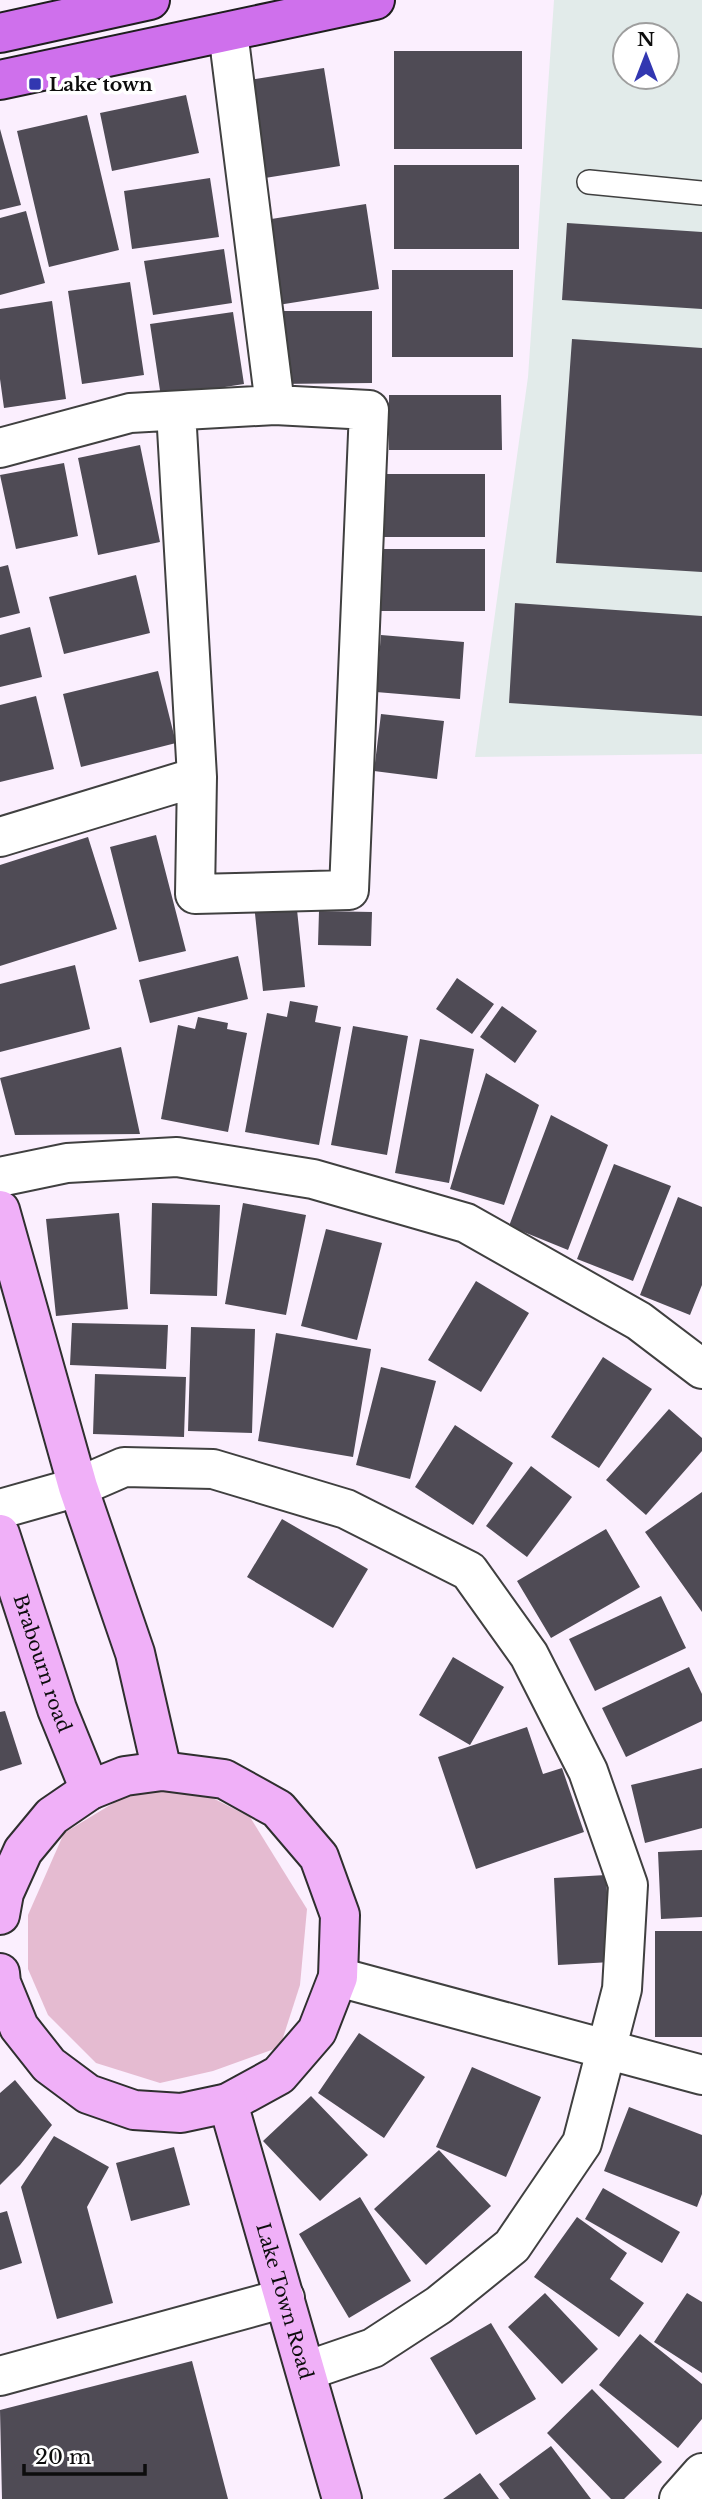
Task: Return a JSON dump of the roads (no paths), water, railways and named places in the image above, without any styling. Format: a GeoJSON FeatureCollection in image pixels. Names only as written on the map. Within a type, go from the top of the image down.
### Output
{"type":"FeatureCollection","features":[{"type":"Feature","properties":{"kind":"main road"},"geometry":{"type":"LineString","coordinates":[[0,33],[150,0]]}},
{"type":"Feature","properties":{"kind":"main road"},"geometry":{"type":"LineString","coordinates":[[0,80],[375,0]]}},
{"type":"Feature","properties":{"kind":"street"},"geometry":{"type":"LineString","coordinates":[[228,32],[275,405]]}},
{"type":"Feature","properties":{"kind":"street"},"geometry":{"type":"LineString","coordinates":[[0,448],[131,413],[275,405],[369,410],[349,890],[195,894],[197,777],[176,411]]}},
{"type":"Feature","properties":{"kind":"street"},"geometry":{"type":"LineString","coordinates":[[0,837],[197,777]]}},
{"type":"Feature","properties":{"kind":"street"},"geometry":{"type":"LineString","coordinates":[[0,1177],[67,1163],[177,1157],[313,1179],[466,1223],[639,1321],[702,1368]]}},
{"type":"Feature","properties":{"kind":"street"},"geometry":{"type":"LineString","coordinates":[[0,1210],[78,1487],[135,1653],[162,1771]]}},
{"type":"Feature","properties":{"kind":"street"},"geometry":{"type":"LineString","coordinates":[[0,1509],[78,1487],[124,1467],[213,1469],[346,1509],[469,1571],[529,1655],[589,1771],[628,1885],[622,1989],[582,2143],[512,2246],[439,2305],[373,2348],[306,2371]]}},
{"type":"Feature","properties":{"kind":"street","name":"Brabourn road"},"geometry":{"type":"LineString","coordinates":[[0,1534],[57,1709],[90,1790]]}},
{"type":"Feature","properties":{"kind":"street"},"geometry":{"type":"LineString","coordinates":[[0,1914],[4,1893],[23,1851],[52,1816],[90,1790],[125,1776],[162,1771],[224,1779],[278,1809],[319,1857],[340,1915],[338,1977],[317,2031],[279,2075],[228,2103],[181,2113],[134,2110],[88,2094],[41,2056],[19,2027],[0,1980]]}},
{"type":"Feature","properties":{"kind":"street"},"geometry":{"type":"LineString","coordinates":[[338,1977],[702,2075]]}},
{"type":"Feature","properties":{"kind":"street","name":"Lake Town Road"},"geometry":{"type":"LineString","coordinates":[[228,2103],[342,2499]]}},
{"type":"Feature","properties":{"kind":"street"},"geometry":{"type":"LineString","coordinates":[[0,2376],[285,2298]]}},
{"type":"Feature","properties":{"kind":"street"},"geometry":{"type":"LineString","coordinates":[[679,2499],[702,2473]]}},
{"type":"Feature","properties":{"kind":"lane"},"geometry":{"type":"LineString","coordinates":[[589,182],[702,193]]}},
{"type":"Feature","properties":{"kind":"place","name":"Lake town"},"geometry":{"type":"Point","coordinates":[35,84]}}]}
